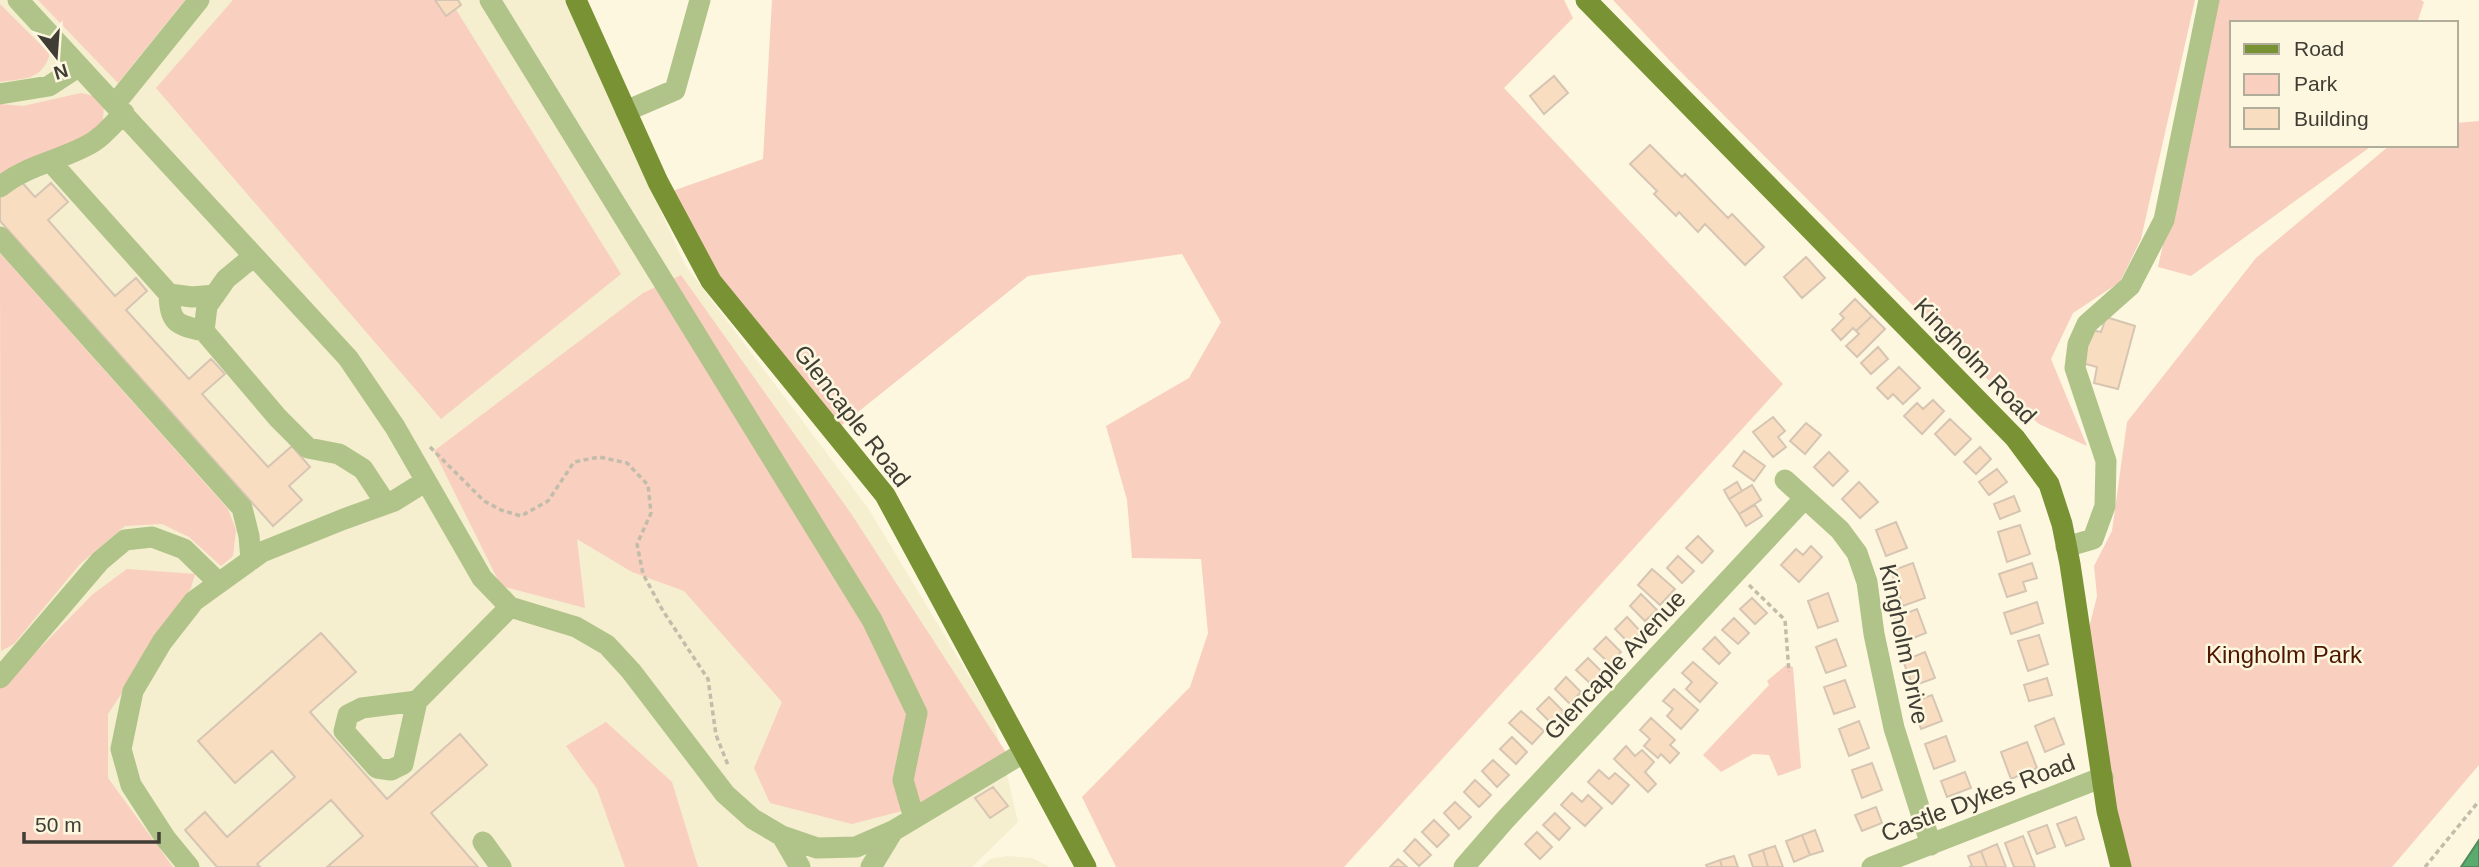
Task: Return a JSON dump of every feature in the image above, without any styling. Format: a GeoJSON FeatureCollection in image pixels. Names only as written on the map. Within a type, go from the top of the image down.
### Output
{"type":"FeatureCollection","features":[{"type":"Feature","properties":{"kind":"main road","name":"Glencaple Road"},"geometry":{"type":"LineString","coordinates":[[576,0],[658,182],[711,281],[885,495],[1086,867]]}},
{"type":"Feature","properties":{"kind":"main road","name":"Kingholm Road"},"geometry":{"type":"LineString","coordinates":[[1586,0],[2015,438],[2049,484],[2062,524],[2107,811],[2121,867]]}},
{"type":"Feature","properties":{"kind":"street"},"geometry":{"type":"LineString","coordinates":[[18,0],[348,358],[395,427],[482,578],[510,607],[576,627],[607,645],[631,671],[725,794],[753,819],[782,836],[817,849],[856,847],[892,831],[1023,753]]}},
{"type":"Feature","properties":{"kind":"street"},"geometry":{"type":"LineString","coordinates":[[0,187],[10,179],[96,141],[199,0]]}},
{"type":"Feature","properties":{"kind":"street"},"geometry":{"type":"LineString","coordinates":[[490,0],[872,620],[917,713],[903,780],[914,818]]}},
{"type":"Feature","properties":{"kind":"street"},"geometry":{"type":"LineString","coordinates":[[626,111],[675,90],[700,0]]}},
{"type":"Feature","properties":{"kind":"street"},"geometry":{"type":"LineString","coordinates":[[2066,547],[2093,539],[2105,506],[2106,461],[2075,369],[2078,344],[2087,324],[2130,286],[2164,220],[2209,0]]}},
{"type":"Feature","properties":{"kind":"street"},"geometry":{"type":"LineString","coordinates":[[0,94],[49,86],[78,67]]}},
{"type":"Feature","properties":{"kind":"street"},"geometry":{"type":"LineString","coordinates":[[50,161],[169,294],[170,312],[181,326],[204,331],[278,418],[308,448],[339,453],[363,469],[386,504]]}},
{"type":"Feature","properties":{"kind":"street"},"geometry":{"type":"LineString","coordinates":[[0,237],[242,508],[249,536],[251,560]]}},
{"type":"Feature","properties":{"kind":"street"},"geometry":{"type":"LineString","coordinates":[[204,331],[207,306],[226,279],[254,256]]}},
{"type":"Feature","properties":{"kind":"street"},"geometry":{"type":"LineString","coordinates":[[169,294],[192,297],[215,295]]}},
{"type":"Feature","properties":{"kind":"street","name":"Kingholm Drive"},"geometry":{"type":"LineString","coordinates":[[1785,480],[1840,530],[1857,553],[1867,582],[1874,634],[1894,728],[1931,845]]}},
{"type":"Feature","properties":{"kind":"street"},"geometry":{"type":"LineString","coordinates":[[189,867],[166,839],[131,785],[121,749],[133,691],[162,642],[194,601],[262,552],[386,504],[426,481]]}},
{"type":"Feature","properties":{"kind":"street","name":"Glencaple Avenue"},"geometry":{"type":"LineString","coordinates":[[1464,867],[1804,499]]}},
{"type":"Feature","properties":{"kind":"street"},"geometry":{"type":"LineString","coordinates":[[0,678],[100,561],[125,540],[152,537],[184,549],[219,583]]}},
{"type":"Feature","properties":{"kind":"street"},"geometry":{"type":"LineString","coordinates":[[417,701],[510,607]]}},
{"type":"Feature","properties":{"kind":"street","name":"Castle Dykes Road"},"geometry":{"type":"LineString","coordinates":[[1872,867],[2103,777]]}},
{"type":"Feature","properties":{"kind":"street"},"geometry":{"type":"LineString","coordinates":[[871,867],[892,831]]}},
{"type":"Feature","properties":{"kind":"street"},"geometry":{"type":"LineString","coordinates":[[782,836],[800,867]]}},
{"type":"Feature","properties":{"kind":"street"},"geometry":{"type":"LineString","coordinates":[[483,842],[501,867]]}},
{"type":"Feature","properties":{"kind":"path"},"geometry":{"type":"LineString","coordinates":[[426,443],[484,501],[521,516],[548,502],[574,461],[599,457],[627,463],[648,485],[651,513],[637,544],[643,574],[663,611],[708,679],[716,735],[728,766]]}},
{"type":"Feature","properties":{"kind":"path"},"geometry":{"type":"LineString","coordinates":[[1735,573],[1786,620],[1789,671]]}},
{"type":"Feature","properties":{"kind":"path"},"geometry":{"type":"LineString","coordinates":[[2425,867],[2479,801]]}},
{"type":"Feature","properties":{"kind":"shaded area"},"geometry":{"type":"Polygon","coordinates":[[[0,0],[566,0],[685,265],[868,508],[993,716],[1018,822],[972,867],[0,867],[0,0]]]}},
{"type":"Feature","properties":{"kind":"shaded area"},"geometry":{"type":"Polygon","coordinates":[[[2479,840],[2479,867],[2461,867],[2479,840]]]}},
{"type":"Feature","properties":{"kind":"shaded area"},"geometry":{"type":"Polygon","coordinates":[[[1008,856],[1032,858],[1050,867],[981,867],[990,859],[1008,856]]]}},
{"type":"Feature","properties":{"kind":"green space"},"geometry":{"type":"Polygon","coordinates":[[[38,0],[185,0],[118,83],[38,0]]]}},
{"type":"Feature","properties":{"kind":"green space"},"geometry":{"type":"Polygon","coordinates":[[[233,0],[450,0],[621,274],[441,419],[156,88],[233,0]]]}},
{"type":"Feature","properties":{"kind":"green space"},"geometry":{"type":"Polygon","coordinates":[[[772,0],[1564,0],[1573,18],[1504,88],[1783,384],[1344,867],[1116,867],[1082,797],[1190,687],[1208,633],[1201,559],[1132,558],[1127,500],[1106,426],[1189,378],[1221,322],[1182,254],[1028,276],[833,432],[711,281],[664,194],[763,159],[772,0]]]}},
{"type":"Feature","properties":{"kind":"green space"},"geometry":{"type":"Polygon","coordinates":[[[1613,0],[2195,0],[2141,239],[2120,282],[2073,313],[2051,359],[2087,446],[2039,424],[1977,370],[1673,64],[1613,0]]]}},
{"type":"Feature","properties":{"kind":"green space"},"geometry":{"type":"Polygon","coordinates":[[[2217,0],[2424,2],[2418,21],[2230,21],[2230,147],[2370,147],[2191,276],[2158,267],[2217,0]]]}},
{"type":"Feature","properties":{"kind":"green space"},"geometry":{"type":"Polygon","coordinates":[[[0,4],[50,54],[42,69],[31,77],[0,82],[0,4]]]}},
{"type":"Feature","properties":{"kind":"green space"},"geometry":{"type":"Polygon","coordinates":[[[81,93],[98,97],[104,105],[103,120],[94,132],[0,176],[0,104],[23,106],[81,93]]]}},
{"type":"Feature","properties":{"kind":"green space","name":"Kingholm Park"},"geometry":{"type":"Polygon","coordinates":[[[2479,121],[2479,765],[2392,867],[2129,867],[2084,648],[2097,596],[2094,566],[2112,531],[2127,422],[2256,258],[2388,147],[2458,147],[2458,123],[2479,121]]]}},
{"type":"Feature","properties":{"kind":"green space"},"geometry":{"type":"Polygon","coordinates":[[[0,253],[228,509],[236,530],[233,556],[221,566],[189,537],[162,524],[125,526],[80,564],[14,644],[1,651],[0,253]]]}},
{"type":"Feature","properties":{"kind":"green space"},"geometry":{"type":"Polygon","coordinates":[[[681,275],[852,515],[1007,754],[944,800],[852,824],[770,803],[754,768],[782,702],[684,591],[632,572],[577,539],[585,608],[501,586],[434,451],[643,293],[681,275]]]}},
{"type":"Feature","properties":{"kind":"green space"},"geometry":{"type":"Polygon","coordinates":[[[127,569],[195,574],[191,588],[108,714],[108,778],[173,867],[0,867],[0,689],[93,594],[127,569]]]}},
{"type":"Feature","properties":{"kind":"green space"},"geometry":{"type":"Polygon","coordinates":[[[1786,665],[1793,667],[1801,768],[1778,776],[1769,755],[1753,754],[1721,772],[1703,755],[1769,685],[1767,681],[1786,665]]]}},
{"type":"Feature","properties":{"kind":"green space"},"geometry":{"type":"Polygon","coordinates":[[[606,722],[672,782],[698,867],[625,867],[597,789],[566,746],[606,722]]]}},
{"type":"Feature","properties":{"kind":"building"},"geometry":{"type":"Polygon","coordinates":[[[435,0],[458,0],[461,5],[446,16],[435,0]]]}},
{"type":"Feature","properties":{"kind":"building"},"geometry":{"type":"Polygon","coordinates":[[[1554,76],[1568,93],[1544,114],[1530,96],[1554,76]]]}},
{"type":"Feature","properties":{"kind":"building"},"geometry":{"type":"Polygon","coordinates":[[[1650,145],[1682,177],[1685,174],[1728,218],[1732,214],[1764,247],[1745,265],[1705,224],[1698,232],[1679,212],[1676,216],[1654,194],[1657,191],[1630,164],[1650,145]]]}},
{"type":"Feature","properties":{"kind":"building"},"geometry":{"type":"Polygon","coordinates":[[[18,178],[35,197],[51,183],[68,202],[48,220],[115,296],[136,278],[147,291],[126,310],[189,379],[211,359],[225,374],[202,394],[268,467],[292,446],[310,467],[289,486],[302,500],[273,526],[0,221],[0,193],[18,178]]]}},
{"type":"Feature","properties":{"kind":"building"},"geometry":{"type":"Polygon","coordinates":[[[1806,257],[1825,278],[1802,298],[1784,277],[1806,257]]]}},
{"type":"Feature","properties":{"kind":"building"},"geometry":{"type":"Polygon","coordinates":[[[1855,299],[1872,316],[1856,331],[1853,328],[1841,340],[1832,330],[1844,318],[1840,314],[1855,299]]]}},
{"type":"Feature","properties":{"kind":"building"},"geometry":{"type":"Polygon","coordinates":[[[1872,316],[1885,329],[1857,357],[1846,346],[1859,334],[1856,331],[1872,316]]]}},
{"type":"Feature","properties":{"kind":"building"},"geometry":{"type":"Polygon","coordinates":[[[2106,317],[2135,326],[2118,389],[2094,383],[2097,367],[2082,363],[2091,330],[2101,332],[2106,317]]]}},
{"type":"Feature","properties":{"kind":"building"},"geometry":{"type":"Polygon","coordinates":[[[1878,347],[1888,359],[1871,374],[1861,363],[1878,347]]]}},
{"type":"Feature","properties":{"kind":"building"},"geometry":{"type":"Polygon","coordinates":[[[1899,367],[1920,388],[1903,404],[1893,394],[1888,399],[1877,388],[1899,367]]]}},
{"type":"Feature","properties":{"kind":"building"},"geometry":{"type":"Polygon","coordinates":[[[1933,400],[1944,411],[1922,434],[1904,416],[1917,403],[1923,409],[1933,400]]]}},
{"type":"Feature","properties":{"kind":"building"},"geometry":{"type":"Polygon","coordinates":[[[1773,417],[1785,431],[1778,437],[1786,447],[1773,457],[1753,432],[1773,417]]]}},
{"type":"Feature","properties":{"kind":"building"},"geometry":{"type":"Polygon","coordinates":[[[1950,419],[1971,439],[1955,455],[1935,434],[1950,419]]]}},
{"type":"Feature","properties":{"kind":"building"},"geometry":{"type":"Polygon","coordinates":[[[1806,423],[1821,435],[1805,454],[1790,441],[1806,423]]]}},
{"type":"Feature","properties":{"kind":"building"},"geometry":{"type":"Polygon","coordinates":[[[1980,447],[1991,459],[1976,474],[1964,462],[1980,447]]]}},
{"type":"Feature","properties":{"kind":"building"},"geometry":{"type":"Polygon","coordinates":[[[1744,451],[1765,466],[1754,481],[1733,466],[1744,451]]]}},
{"type":"Feature","properties":{"kind":"building"},"geometry":{"type":"Polygon","coordinates":[[[1829,452],[1848,471],[1833,486],[1814,467],[1829,452]]]}},
{"type":"Feature","properties":{"kind":"building"},"geometry":{"type":"Polygon","coordinates":[[[1997,469],[2007,482],[1989,495],[1979,482],[1997,469]]]}},
{"type":"Feature","properties":{"kind":"building"},"geometry":{"type":"Polygon","coordinates":[[[1737,482],[1742,491],[1729,499],[1724,490],[1737,482]]]}},
{"type":"Feature","properties":{"kind":"building"},"geometry":{"type":"Polygon","coordinates":[[[1859,482],[1878,502],[1860,518],[1842,499],[1859,482]]]}},
{"type":"Feature","properties":{"kind":"building"},"geometry":{"type":"Polygon","coordinates":[[[1752,485],[1761,500],[1739,514],[1729,499],[1752,485]]]}},
{"type":"Feature","properties":{"kind":"building"},"geometry":{"type":"Polygon","coordinates":[[[2014,496],[2020,511],[2000,519],[1994,504],[2014,496]]]}},
{"type":"Feature","properties":{"kind":"building"},"geometry":{"type":"Polygon","coordinates":[[[1755,505],[1762,516],[1746,526],[1739,514],[1755,505]]]}},
{"type":"Feature","properties":{"kind":"building"},"geometry":{"type":"Polygon","coordinates":[[[1896,522],[1907,548],[1886,556],[1876,530],[1896,522]]]}},
{"type":"Feature","properties":{"kind":"building"},"geometry":{"type":"Polygon","coordinates":[[[2020,525],[2030,554],[2007,562],[1998,532],[2020,525]]]}},
{"type":"Feature","properties":{"kind":"building"},"geometry":{"type":"Polygon","coordinates":[[[1698,536],[1713,551],[1702,563],[1686,548],[1698,536]]]}},
{"type":"Feature","properties":{"kind":"building"},"geometry":{"type":"Polygon","coordinates":[[[1811,546],[1822,557],[1799,582],[1781,565],[1796,549],[1803,555],[1811,546]]]}},
{"type":"Feature","properties":{"kind":"building"},"geometry":{"type":"Polygon","coordinates":[[[1678,556],[1694,571],[1682,583],[1667,568],[1678,556]]]}},
{"type":"Feature","properties":{"kind":"building"},"geometry":{"type":"Polygon","coordinates":[[[1913,563],[1925,598],[1903,606],[1891,571],[1913,563]]]}},
{"type":"Feature","properties":{"kind":"building"},"geometry":{"type":"Polygon","coordinates":[[[2032,563],[2037,578],[2023,582],[2026,591],[2007,597],[1999,574],[2032,563]]]}},
{"type":"Feature","properties":{"kind":"building"},"geometry":{"type":"Polygon","coordinates":[[[1652,569],[1675,589],[1660,605],[1638,585],[1652,569]]]}},
{"type":"Feature","properties":{"kind":"building"},"geometry":{"type":"Polygon","coordinates":[[[1828,593],[1838,621],[1818,628],[1808,601],[1828,593]]]}},
{"type":"Feature","properties":{"kind":"building"},"geometry":{"type":"Polygon","coordinates":[[[1641,594],[1657,610],[1645,621],[1630,606],[1641,594]]]}},
{"type":"Feature","properties":{"kind":"building"},"geometry":{"type":"Polygon","coordinates":[[[1752,598],[1767,613],[1755,624],[1740,609],[1752,598]]]}},
{"type":"Feature","properties":{"kind":"building"},"geometry":{"type":"Polygon","coordinates":[[[2037,602],[2043,623],[2011,634],[2004,613],[2037,602]]]}},
{"type":"Feature","properties":{"kind":"building"},"geometry":{"type":"Polygon","coordinates":[[[1917,609],[1926,633],[1903,642],[1894,618],[1917,609]]]}},
{"type":"Feature","properties":{"kind":"building"},"geometry":{"type":"Polygon","coordinates":[[[1627,617],[1642,633],[1630,644],[1615,629],[1627,617]]]}},
{"type":"Feature","properties":{"kind":"building"},"geometry":{"type":"Polygon","coordinates":[[[1734,618],[1749,633],[1738,644],[1722,630],[1734,618]]]}},
{"type":"Feature","properties":{"kind":"building"},"geometry":{"type":"Polygon","coordinates":[[[321,633],[356,672],[310,712],[387,799],[460,734],[487,765],[431,813],[478,867],[327,867],[363,836],[331,800],[257,864],[260,867],[217,867],[185,830],[205,812],[227,837],[295,777],[272,751],[235,783],[198,741],[321,633]]]}},
{"type":"Feature","properties":{"kind":"building"},"geometry":{"type":"Polygon","coordinates":[[[2039,635],[2048,664],[2028,671],[2018,641],[2039,635]]]}},
{"type":"Feature","properties":{"kind":"building"},"geometry":{"type":"Polygon","coordinates":[[[1606,637],[1621,652],[1610,664],[1594,649],[1606,637]]]}},
{"type":"Feature","properties":{"kind":"building"},"geometry":{"type":"Polygon","coordinates":[[[1715,637],[1730,653],[1719,664],[1703,649],[1715,637]]]}},
{"type":"Feature","properties":{"kind":"building"},"geometry":{"type":"Polygon","coordinates":[[[1836,639],[1846,666],[1826,673],[1816,647],[1836,639]]]}},
{"type":"Feature","properties":{"kind":"building"},"geometry":{"type":"Polygon","coordinates":[[[1925,652],[1935,678],[1913,686],[1903,661],[1925,652]]]}},
{"type":"Feature","properties":{"kind":"building"},"geometry":{"type":"Polygon","coordinates":[[[1588,658],[1603,673],[1592,685],[1576,670],[1588,658]]]}},
{"type":"Feature","properties":{"kind":"building"},"geometry":{"type":"Polygon","coordinates":[[[1693,662],[1717,683],[1700,702],[1686,689],[1692,682],[1682,673],[1693,662]]]}},
{"type":"Feature","properties":{"kind":"building"},"geometry":{"type":"Polygon","coordinates":[[[1566,677],[1581,692],[1570,704],[1555,689],[1566,677]]]}},
{"type":"Feature","properties":{"kind":"building"},"geometry":{"type":"Polygon","coordinates":[[[2047,678],[2052,695],[2029,701],[2024,685],[2047,678]]]}},
{"type":"Feature","properties":{"kind":"building"},"geometry":{"type":"Polygon","coordinates":[[[1845,680],[1855,707],[1834,714],[1824,687],[1845,680]]]}},
{"type":"Feature","properties":{"kind":"building"},"geometry":{"type":"Polygon","coordinates":[[[1674,689],[1698,710],[1681,729],[1667,716],[1673,709],[1663,701],[1674,689]]]}},
{"type":"Feature","properties":{"kind":"building"},"geometry":{"type":"Polygon","coordinates":[[[1932,695],[1942,721],[1921,729],[1911,703],[1932,695]]]}},
{"type":"Feature","properties":{"kind":"building"},"geometry":{"type":"Polygon","coordinates":[[[1549,697],[1564,712],[1552,724],[1537,709],[1549,697]]]}},
{"type":"Feature","properties":{"kind":"building"},"geometry":{"type":"Polygon","coordinates":[[[1521,711],[1544,731],[1532,744],[1509,723],[1521,711]]]}},
{"type":"Feature","properties":{"kind":"building"},"geometry":{"type":"Polygon","coordinates":[[[1651,718],[1675,740],[1670,745],[1679,753],[1670,763],[1661,754],[1658,758],[1644,746],[1650,739],[1640,730],[1651,718]]]}},
{"type":"Feature","properties":{"kind":"building"},"geometry":{"type":"Polygon","coordinates":[[[2054,718],[2064,744],[2045,752],[2035,726],[2054,718]]]}},
{"type":"Feature","properties":{"kind":"building"},"geometry":{"type":"Polygon","coordinates":[[[1859,721],[1869,748],[1849,756],[1839,729],[1859,721]]]}},
{"type":"Feature","properties":{"kind":"building"},"geometry":{"type":"Polygon","coordinates":[[[1946,736],[1955,761],[1934,769],[1925,744],[1946,736]]]}},
{"type":"Feature","properties":{"kind":"building"},"geometry":{"type":"Polygon","coordinates":[[[1512,737],[1527,752],[1516,764],[1500,749],[1512,737]]]}},
{"type":"Feature","properties":{"kind":"building"},"geometry":{"type":"Polygon","coordinates":[[[2027,742],[2037,768],[2011,779],[2001,752],[2027,742]]]}},
{"type":"Feature","properties":{"kind":"building"},"geometry":{"type":"Polygon","coordinates":[[[1626,746],[1635,756],[1642,750],[1654,762],[1645,772],[1656,784],[1648,792],[1614,759],[1626,746]]]}},
{"type":"Feature","properties":{"kind":"building"},"geometry":{"type":"Polygon","coordinates":[[[1493,760],[1509,775],[1497,787],[1482,771],[1493,760]]]}},
{"type":"Feature","properties":{"kind":"building"},"geometry":{"type":"Polygon","coordinates":[[[1872,763],[1882,790],[1862,798],[1852,770],[1872,763]]]}},
{"type":"Feature","properties":{"kind":"building"},"geometry":{"type":"Polygon","coordinates":[[[1599,770],[1609,779],[1615,773],[1629,785],[1612,804],[1588,782],[1599,770]]]}},
{"type":"Feature","properties":{"kind":"building"},"geometry":{"type":"Polygon","coordinates":[[[1965,772],[1971,788],[1947,797],[1941,781],[1965,772]]]}},
{"type":"Feature","properties":{"kind":"building"},"geometry":{"type":"Polygon","coordinates":[[[1475,780],[1491,795],[1479,807],[1464,792],[1475,780]]]}},
{"type":"Feature","properties":{"kind":"building"},"geometry":{"type":"Polygon","coordinates":[[[993,787],[1008,806],[990,818],[975,798],[993,787]]]}},
{"type":"Feature","properties":{"kind":"building"},"geometry":{"type":"Polygon","coordinates":[[[1572,793],[1582,802],[1588,795],[1602,808],[1585,826],[1561,805],[1572,793]]]}},
{"type":"Feature","properties":{"kind":"building"},"geometry":{"type":"Polygon","coordinates":[[[1455,802],[1471,817],[1459,829],[1444,813],[1455,802]]]}},
{"type":"Feature","properties":{"kind":"building"},"geometry":{"type":"Polygon","coordinates":[[[1876,807],[1882,823],[1862,831],[1855,815],[1876,807]]]}},
{"type":"Feature","properties":{"kind":"building"},"geometry":{"type":"Polygon","coordinates":[[[1555,813],[1570,828],[1559,840],[1543,825],[1555,813]]]}},
{"type":"Feature","properties":{"kind":"building"},"geometry":{"type":"Polygon","coordinates":[[[2076,817],[2084,839],[2066,846],[2057,824],[2076,817]]]}},
{"type":"Feature","properties":{"kind":"building"},"geometry":{"type":"Polygon","coordinates":[[[1434,820],[1449,835],[1437,847],[1422,832],[1434,820]]]}},
{"type":"Feature","properties":{"kind":"building"},"geometry":{"type":"Polygon","coordinates":[[[2047,825],[2055,847],[2037,854],[2028,832],[2047,825]]]}},
{"type":"Feature","properties":{"kind":"building"},"geometry":{"type":"Polygon","coordinates":[[[1815,830],[1823,851],[1810,855],[1802,835],[1815,830]]]}},
{"type":"Feature","properties":{"kind":"building"},"geometry":{"type":"Polygon","coordinates":[[[1537,832],[1552,847],[1540,859],[1525,844],[1537,832]]]}},
{"type":"Feature","properties":{"kind":"building"},"geometry":{"type":"Polygon","coordinates":[[[1802,835],[1810,855],[1794,862],[1786,841],[1802,835]]]}},
{"type":"Feature","properties":{"kind":"building"},"geometry":{"type":"Polygon","coordinates":[[[2023,836],[2035,867],[2014,867],[2005,843],[2023,836]]]}},
{"type":"Feature","properties":{"kind":"building"},"geometry":{"type":"Polygon","coordinates":[[[1415,839],[1431,855],[1419,866],[1404,851],[1415,839]]]}},
{"type":"Feature","properties":{"kind":"building"},"geometry":{"type":"Polygon","coordinates":[[[1997,844],[2006,867],[1987,867],[1981,851],[1997,844]]]}},
{"type":"Feature","properties":{"kind":"building"},"geometry":{"type":"Polygon","coordinates":[[[1775,846],[1783,867],[1768,867],[1763,850],[1775,846]]]}},
{"type":"Feature","properties":{"kind":"building"},"geometry":{"type":"Polygon","coordinates":[[[1763,850],[1768,867],[1753,867],[1749,855],[1763,850]]]}},
{"type":"Feature","properties":{"kind":"building"},"geometry":{"type":"Polygon","coordinates":[[[1981,851],[1987,867],[1969,867],[1972,866],[1968,856],[1981,851]]]}},
{"type":"Feature","properties":{"kind":"building"},"geometry":{"type":"Polygon","coordinates":[[[1734,856],[1738,867],[1722,867],[1720,860],[1734,856]]]}},
{"type":"Feature","properties":{"kind":"building"},"geometry":{"type":"Polygon","coordinates":[[[1398,859],[1407,867],[1390,867],[1398,859]]]}},
{"type":"Feature","properties":{"kind":"building"},"geometry":{"type":"Polygon","coordinates":[[[1720,860],[1722,867],[1706,865],[1720,860]]]}}]}
